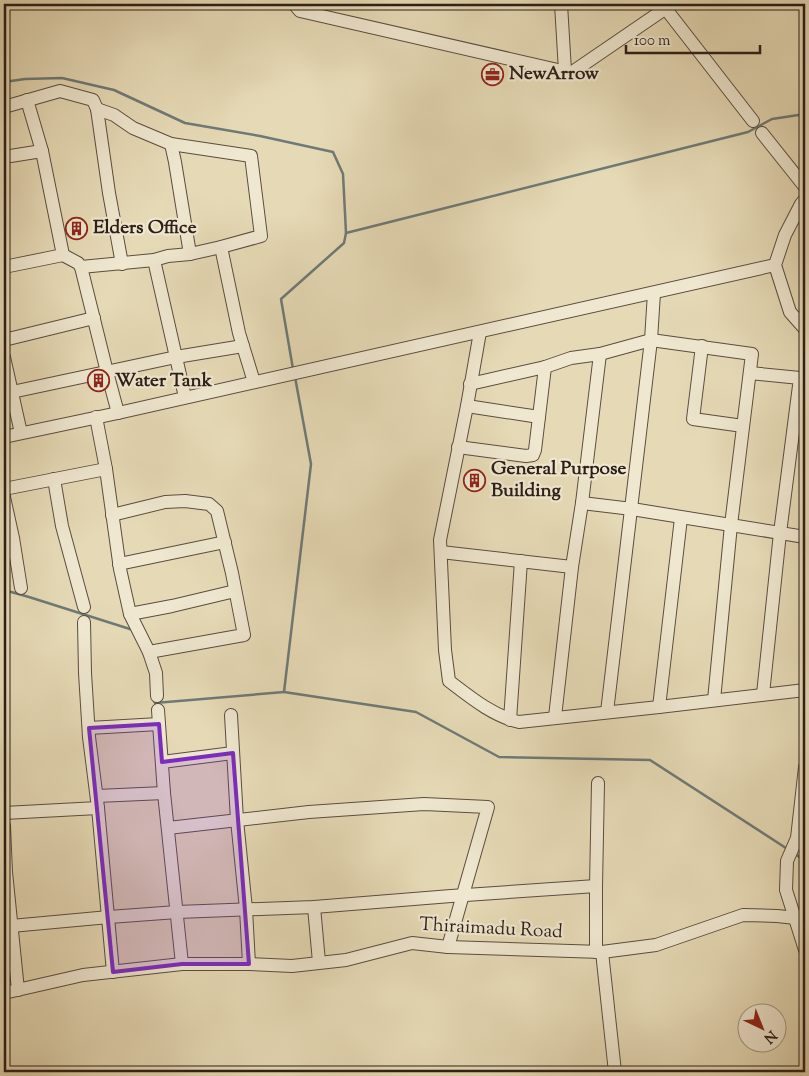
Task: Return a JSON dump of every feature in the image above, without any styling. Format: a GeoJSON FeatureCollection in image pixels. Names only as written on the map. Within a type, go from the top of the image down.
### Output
{"type":"FeatureCollection","features":[{"type":"Feature","properties":{"kind":"street"},"geometry":{"type":"LineString","coordinates":[[294,4],[300,11],[571,73],[666,5],[753,122]]}},
{"type":"Feature","properties":{"kind":"street"},"geometry":{"type":"LineString","coordinates":[[561,4],[565,71]]}},
{"type":"Feature","properties":{"kind":"street"},"geometry":{"type":"LineString","coordinates":[[4,107],[60,91],[93,100],[97,110],[122,264]]}},
{"type":"Feature","properties":{"kind":"street"},"geometry":{"type":"LineString","coordinates":[[27,100],[42,152],[63,256]]}},
{"type":"Feature","properties":{"kind":"street"},"geometry":{"type":"LineString","coordinates":[[81,267],[122,264],[190,254],[261,236],[251,156],[171,144],[133,128],[114,115],[97,110]]}},
{"type":"Feature","properties":{"kind":"street"},"geometry":{"type":"LineString","coordinates":[[762,133],[805,187]]}},
{"type":"Feature","properties":{"kind":"street"},"geometry":{"type":"LineString","coordinates":[[171,144],[190,254]]}},
{"type":"Feature","properties":{"kind":"street"},"geometry":{"type":"LineString","coordinates":[[4,157],[42,152]]}},
{"type":"Feature","properties":{"kind":"street"},"geometry":{"type":"LineString","coordinates":[[805,199],[785,235],[775,265],[790,312],[805,329]]}},
{"type":"Feature","properties":{"kind":"street"},"geometry":{"type":"LineString","coordinates":[[221,247],[239,333],[254,382]]}},
{"type":"Feature","properties":{"kind":"street"},"geometry":{"type":"LineString","coordinates":[[4,267],[63,256],[78,263],[81,267],[106,372],[118,412]]}},
{"type":"Feature","properties":{"kind":"street"},"geometry":{"type":"LineString","coordinates":[[154,260],[185,398]]}},
{"type":"Feature","properties":{"kind":"street"},"geometry":{"type":"LineString","coordinates":[[4,436],[185,398],[775,265]]}},
{"type":"Feature","properties":{"kind":"street"},"geometry":{"type":"LineString","coordinates":[[607,712],[651,340],[654,293]]}},
{"type":"Feature","properties":{"kind":"street"},"geometry":{"type":"LineString","coordinates":[[4,340],[94,318]]}},
{"type":"Feature","properties":{"kind":"street"},"geometry":{"type":"LineString","coordinates":[[480,332],[440,540],[445,650],[449,681],[476,702],[510,720],[519,722],[805,690]]}},
{"type":"Feature","properties":{"kind":"street"},"geometry":{"type":"LineString","coordinates":[[470,384],[571,358],[600,354],[651,340],[752,354],[730,525],[714,700]]}},
{"type":"Feature","properties":{"kind":"street"},"geometry":{"type":"LineString","coordinates":[[12,392],[176,357],[243,346]]}},
{"type":"Feature","properties":{"kind":"street"},"geometry":{"type":"LineString","coordinates":[[702,346],[693,419],[743,426]]}},
{"type":"Feature","properties":{"kind":"street"},"geometry":{"type":"LineString","coordinates":[[555,717],[572,567],[582,503],[600,354]]}},
{"type":"Feature","properties":{"kind":"street"},"geometry":{"type":"LineString","coordinates":[[5,363],[21,433]]}},
{"type":"Feature","properties":{"kind":"street"},"geometry":{"type":"LineString","coordinates":[[458,447],[526,456],[533,454],[536,450],[544,366]]}},
{"type":"Feature","properties":{"kind":"street"},"geometry":{"type":"LineString","coordinates":[[750,373],[800,378],[780,533],[763,694]]}},
{"type":"Feature","properties":{"kind":"street"},"geometry":{"type":"LineString","coordinates":[[467,406],[539,417]]}},
{"type":"Feature","properties":{"kind":"street"},"geometry":{"type":"LineString","coordinates":[[96,417],[106,469],[119,564],[130,614],[149,652],[156,673],[157,696]]}},
{"type":"Feature","properties":{"kind":"street"},"geometry":{"type":"LineString","coordinates":[[4,488],[106,469]]}},
{"type":"Feature","properties":{"kind":"street"},"geometry":{"type":"LineString","coordinates":[[54,479],[62,526],[84,607]]}},
{"type":"Feature","properties":{"kind":"street"},"geometry":{"type":"LineString","coordinates":[[4,497],[8,539],[21,588]]}},
{"type":"Feature","properties":{"kind":"street"},"geometry":{"type":"LineString","coordinates":[[112,515],[165,502],[186,501],[209,504],[217,511],[244,635],[149,652]]}},
{"type":"Feature","properties":{"kind":"street"},"geometry":{"type":"LineString","coordinates":[[582,503],[632,509],[805,537]]}},
{"type":"Feature","properties":{"kind":"street"},"geometry":{"type":"LineString","coordinates":[[659,707],[681,518]]}},
{"type":"Feature","properties":{"kind":"street"},"geometry":{"type":"LineString","coordinates":[[119,564],[224,542]]}},
{"type":"Feature","properties":{"kind":"street"},"geometry":{"type":"LineString","coordinates":[[441,552],[572,567]]}},
{"type":"Feature","properties":{"kind":"street"},"geometry":{"type":"LineString","coordinates":[[510,720],[521,561]]}},
{"type":"Feature","properties":{"kind":"street"},"geometry":{"type":"LineString","coordinates":[[130,614],[235,591]]}},
{"type":"Feature","properties":{"kind":"street"},"geometry":{"type":"LineString","coordinates":[[84,622],[89,728],[98,802],[113,972]]}},
{"type":"Feature","properties":{"kind":"street"},"geometry":{"type":"LineString","coordinates":[[158,710],[164,793],[182,964]]}},
{"type":"Feature","properties":{"kind":"street"},"geometry":{"type":"LineString","coordinates":[[231,715],[237,820],[246,909],[249,964]]}},
{"type":"Feature","properties":{"kind":"street"},"geometry":{"type":"LineString","coordinates":[[89,728],[159,724]]}},
{"type":"Feature","properties":{"kind":"street"},"geometry":{"type":"LineString","coordinates":[[162,762],[233,753]]}},
{"type":"Feature","properties":{"kind":"street"},"geometry":{"type":"LineString","coordinates":[[805,767],[796,838],[787,862],[786,890],[805,950]]}},
{"type":"Feature","properties":{"kind":"street"},"geometry":{"type":"LineString","coordinates":[[598,783],[596,886],[599,952],[615,1072]]}},
{"type":"Feature","properties":{"kind":"street"},"geometry":{"type":"LineString","coordinates":[[4,813],[164,793]]}},
{"type":"Feature","properties":{"kind":"street"},"geometry":{"type":"LineString","coordinates":[[168,828],[309,812],[424,804],[488,808],[448,947]]}},
{"type":"Feature","properties":{"kind":"street"},"geometry":{"type":"LineString","coordinates":[[4,826],[6,872],[18,990]]}},
{"type":"Feature","properties":{"kind":"street"},"geometry":{"type":"LineString","coordinates":[[11,926],[177,912],[314,907],[596,886]]}},
{"type":"Feature","properties":{"kind":"street"},"geometry":{"type":"LineString","coordinates":[[314,907],[319,962]]}},
{"type":"Feature","properties":{"kind":"street","name":"Thiraimadu Road"},"geometry":{"type":"LineString","coordinates":[[4,993],[83,975],[182,964],[292,966],[346,960],[412,943],[448,947],[599,952],[656,945],[743,916],[796,918]]}},
{"type":"Feature","properties":{"kind":"highlighted area"},"geometry":{"type":"Polygon","coordinates":[[[159,724],[162,762],[233,753],[249,964],[182,964],[113,972],[89,728],[159,724]]]}},
{"type":"Feature","properties":{"kind":"waterway"},"geometry":{"type":"LineString","coordinates":[[4,82],[25,79],[62,78],[114,90],[185,123],[260,136],[333,152],[343,174],[346,233],[748,132],[772,119],[805,114]]}},
{"type":"Feature","properties":{"kind":"waterway"},"geometry":{"type":"LineString","coordinates":[[293,369],[281,299],[344,243],[346,233]]}},
{"type":"Feature","properties":{"kind":"waterway"},"geometry":{"type":"LineString","coordinates":[[295,377],[311,464],[284,692],[416,712],[499,757],[650,760],[789,850]]}},
{"type":"Feature","properties":{"kind":"waterway"},"geometry":{"type":"LineString","coordinates":[[4,590],[133,630]]}},
{"type":"Feature","properties":{"kind":"waterway"},"geometry":{"type":"LineString","coordinates":[[154,699],[155,703],[284,692]]}},
{"type":"Feature","properties":{"kind":"waterway"},"geometry":{"type":"LineString","coordinates":[[795,854],[805,861]]}},
{"type":"Feature","properties":{"kind":"place","name":"NewArrow"},"geometry":{"type":"Point","coordinates":[493,74]}},
{"type":"Feature","properties":{"kind":"place","name":"Elders Office"},"geometry":{"type":"Point","coordinates":[77,228]}},
{"type":"Feature","properties":{"kind":"place","name":"Water Tank"},"geometry":{"type":"Point","coordinates":[99,381]}},
{"type":"Feature","properties":{"kind":"place","name":"General Purpose Building"},"geometry":{"type":"Point","coordinates":[475,480]}}]}
